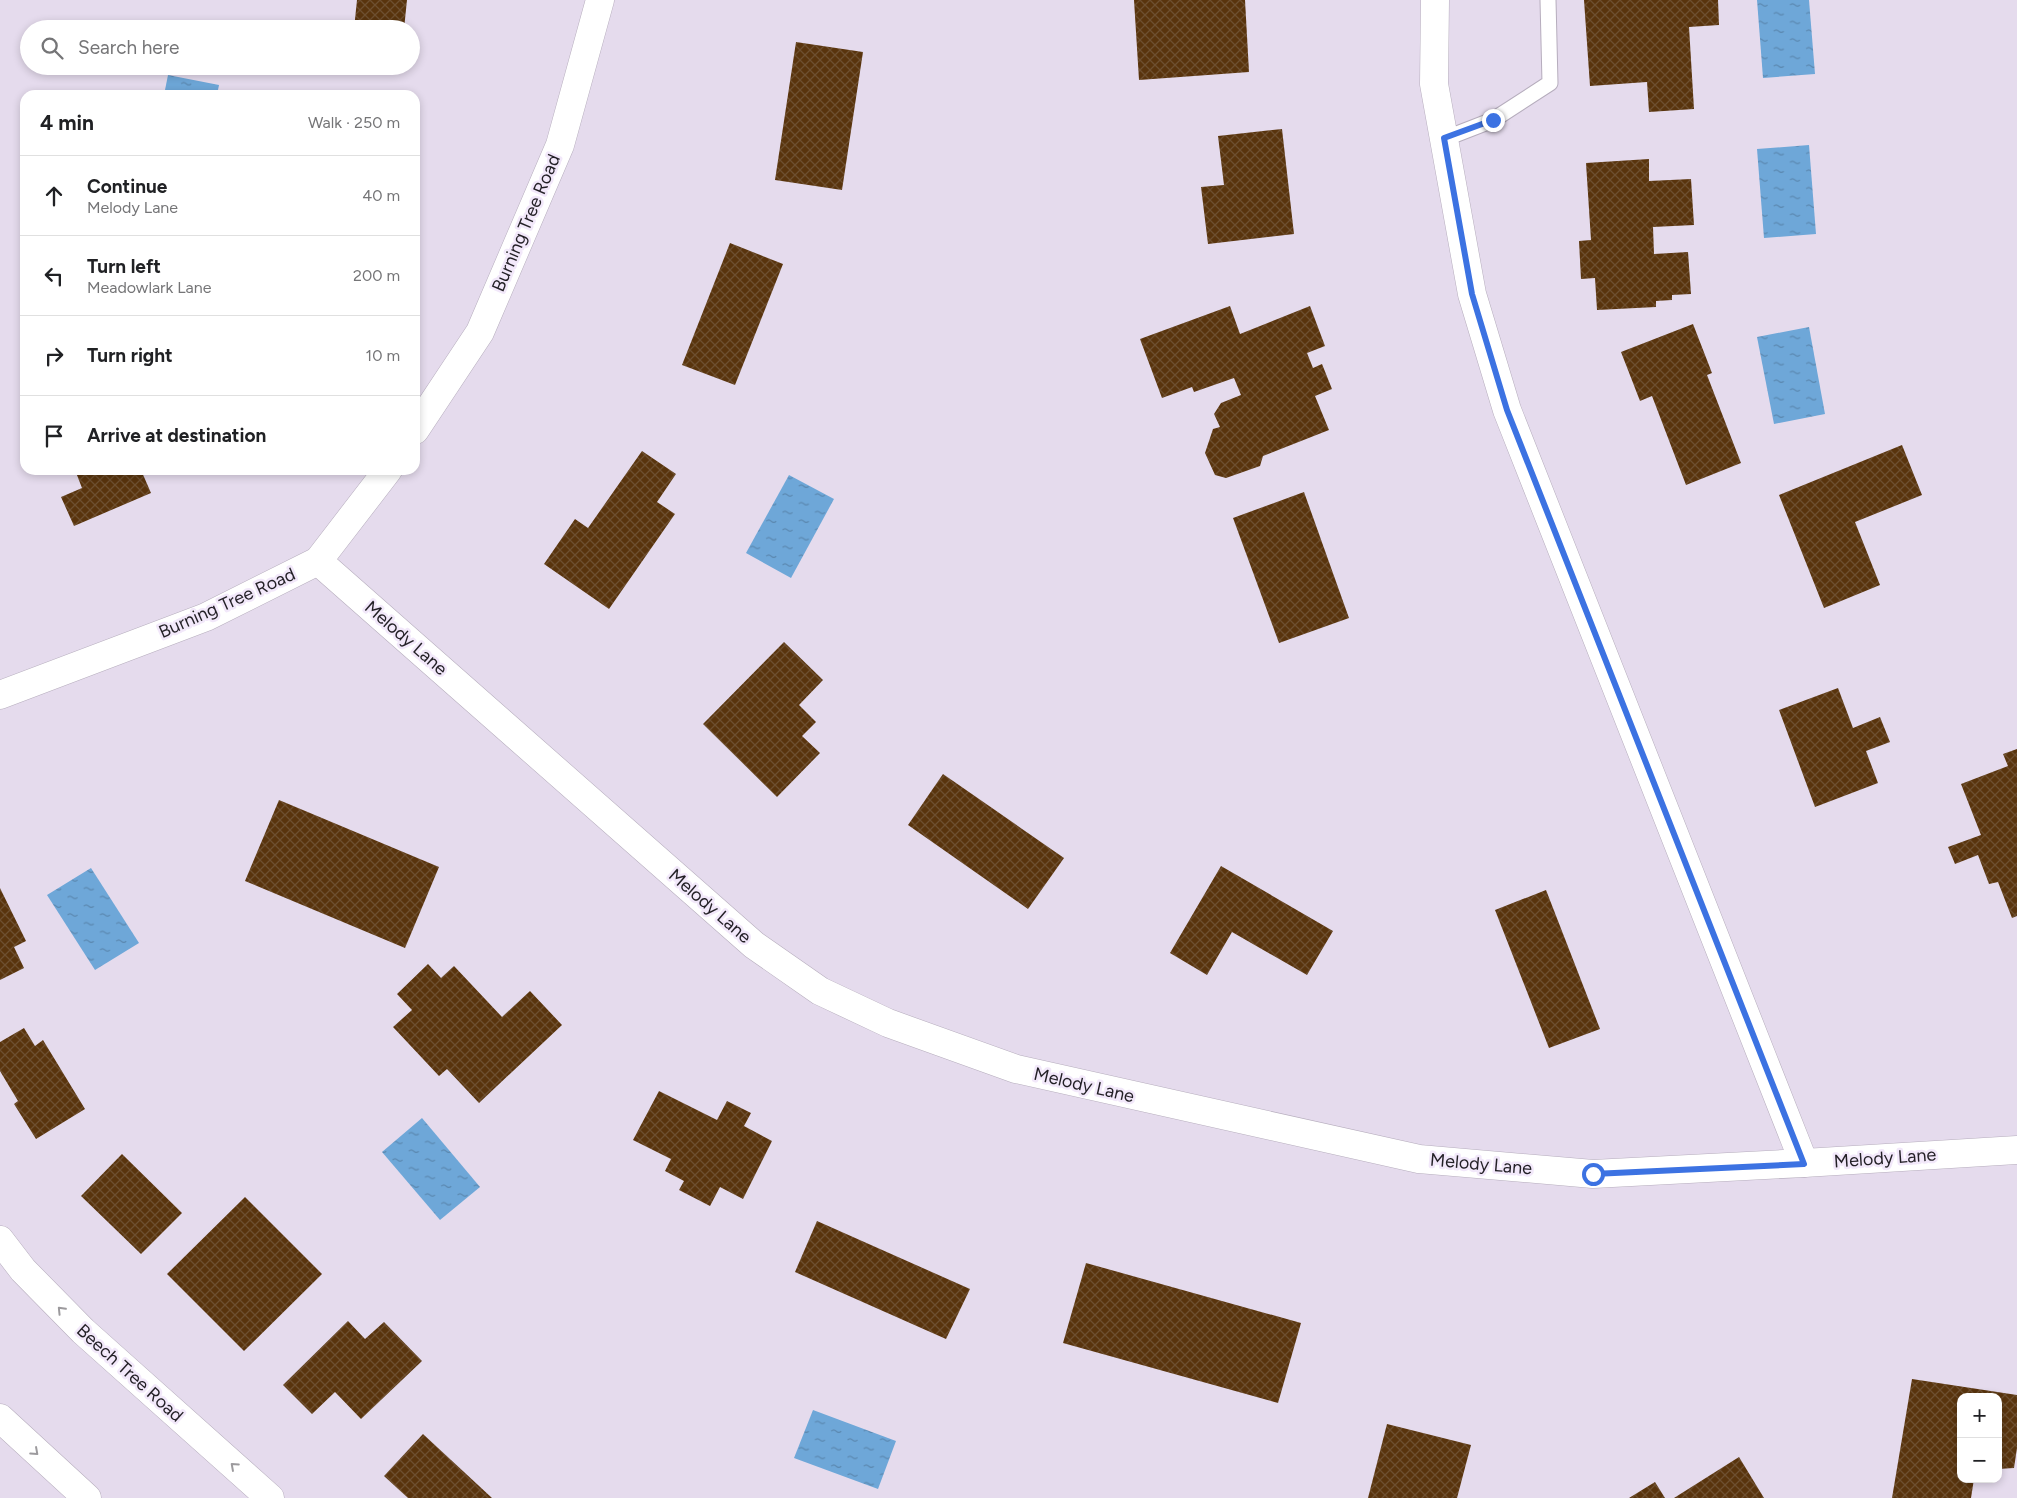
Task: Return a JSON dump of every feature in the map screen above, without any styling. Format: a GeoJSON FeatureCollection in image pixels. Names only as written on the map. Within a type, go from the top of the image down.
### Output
{"type":"FeatureCollection","features":[{"type":"Feature","properties":{"kind":"street","name":"Burning Tree Road"},"geometry":{"type":"LineString","coordinates":[[420,422],[480,332],[560,145],[600,0]]}},
{"type":"Feature","properties":{"kind":"street"},"geometry":{"type":"LineString","coordinates":[[1435,0],[1434,84],[1472,294],[1507,410],[1804,1164]]}},
{"type":"Feature","properties":{"kind":"street","name":"Burning Tree Road"},"geometry":{"type":"LineString","coordinates":[[0,695],[206,616],[318,560],[384,475]]}},
{"type":"Feature","properties":{"kind":"street","name":"Melody Lane"},"geometry":{"type":"LineString","coordinates":[[318,560],[754,944],[820,991],[888,1023],[1016,1069],[1419,1159],[1593,1174],[1804,1164],[2017,1150]]}},
{"type":"Feature","properties":{"kind":"street","name":"Beech Tree Road"},"geometry":{"type":"LineString","coordinates":[[0,1240],[23,1270],[83,1331],[270,1498]]}},
{"type":"Feature","properties":{"kind":"street"},"geometry":{"type":"LineString","coordinates":[[0,1418],[87,1498]]}},
{"type":"Feature","properties":{"kind":"lane"},"geometry":{"type":"LineString","coordinates":[[1444,138],[1493,120],[1550,83],[1548,0]]}},
{"type":"Feature","properties":{"kind":"water"},"geometry":{"type":"Polygon","coordinates":[[[1757,0],[1809,0],[1815,74],[1763,78],[1757,0]]]}},
{"type":"Feature","properties":{"kind":"water"},"geometry":{"type":"Polygon","coordinates":[[[168,75],[219,85],[218,90],[165,90],[168,75]]]}},
{"type":"Feature","properties":{"kind":"water"},"geometry":{"type":"Polygon","coordinates":[[[1809,145],[1816,234],[1764,238],[1757,149],[1809,145]]]}},
{"type":"Feature","properties":{"kind":"water"},"geometry":{"type":"Polygon","coordinates":[[[1809,327],[1825,414],[1774,424],[1757,337],[1809,327]]]}},
{"type":"Feature","properties":{"kind":"water"},"geometry":{"type":"Polygon","coordinates":[[[789,475],[834,499],[791,578],[746,553],[789,475]]]}},
{"type":"Feature","properties":{"kind":"water"},"geometry":{"type":"Polygon","coordinates":[[[91,868],[139,943],[95,970],[47,895],[91,868]]]}},
{"type":"Feature","properties":{"kind":"water"},"geometry":{"type":"Polygon","coordinates":[[[422,1118],[480,1187],[440,1220],[382,1152],[422,1118]]]}},
{"type":"Feature","properties":{"kind":"water"},"geometry":{"type":"Polygon","coordinates":[[[813,1410],[896,1441],[878,1489],[794,1458],[813,1410]]]}},
{"type":"Feature","properties":{"kind":"building"},"geometry":{"type":"Polygon","coordinates":[[[357,0],[407,0],[405,20],[355,20],[357,0]]]}},
{"type":"Feature","properties":{"kind":"building"},"geometry":{"type":"Polygon","coordinates":[[[1134,0],[1245,0],[1249,72],[1139,80],[1134,0]]]}},
{"type":"Feature","properties":{"kind":"building"},"geometry":{"type":"Polygon","coordinates":[[[1584,0],[1718,0],[1719,25],[1689,27],[1694,109],[1649,112],[1647,82],[1590,86],[1584,0]]]}},
{"type":"Feature","properties":{"kind":"building"},"geometry":{"type":"Polygon","coordinates":[[[796,42],[863,52],[842,190],[775,180],[796,42]]]}},
{"type":"Feature","properties":{"kind":"building"},"geometry":{"type":"Polygon","coordinates":[[[1282,129],[1294,234],[1208,244],[1201,187],[1224,185],[1218,136],[1282,129]]]}},
{"type":"Feature","properties":{"kind":"building"},"geometry":{"type":"Polygon","coordinates":[[[1649,159],[1649,181],[1691,179],[1694,225],[1653,227],[1654,254],[1688,252],[1691,294],[1672,295],[1672,300],[1656,301],[1656,307],[1597,310],[1595,278],[1581,279],[1579,241],[1591,240],[1586,163],[1649,159]]]}},
{"type":"Feature","properties":{"kind":"building"},"geometry":{"type":"Polygon","coordinates":[[[730,243],[783,264],[735,385],[682,365],[730,243]]]}},
{"type":"Feature","properties":{"kind":"building"},"geometry":{"type":"Polygon","coordinates":[[[1230,306],[1240,334],[1310,306],[1325,346],[1307,353],[1313,368],[1322,364],[1332,389],[1315,396],[1329,430],[1263,456],[1260,466],[1226,478],[1215,475],[1205,453],[1213,429],[1220,427],[1214,414],[1221,403],[1241,395],[1234,378],[1194,392],[1192,387],[1162,398],[1140,339],[1230,306]]]}},
{"type":"Feature","properties":{"kind":"building"},"geometry":{"type":"Polygon","coordinates":[[[1693,324],[1712,373],[1707,375],[1741,463],[1686,485],[1652,396],[1640,401],[1621,352],[1693,324]]]}},
{"type":"Feature","properties":{"kind":"building"},"geometry":{"type":"Polygon","coordinates":[[[1902,445],[1922,495],[1855,522],[1880,585],[1824,608],[1779,495],[1902,445]]]}},
{"type":"Feature","properties":{"kind":"building"},"geometry":{"type":"Polygon","coordinates":[[[642,451],[676,474],[657,502],[675,514],[609,609],[544,564],[575,519],[588,528],[642,451]]]}},
{"type":"Feature","properties":{"kind":"building"},"geometry":{"type":"Polygon","coordinates":[[[77,475],[143,475],[151,493],[74,526],[61,497],[82,488],[77,475]]]}},
{"type":"Feature","properties":{"kind":"building"},"geometry":{"type":"Polygon","coordinates":[[[1304,492],[1349,618],[1279,643],[1233,518],[1304,492]]]}},
{"type":"Feature","properties":{"kind":"building"},"geometry":{"type":"Polygon","coordinates":[[[784,642],[823,680],[799,705],[816,722],[802,736],[820,753],[777,797],[703,724],[784,642]]]}},
{"type":"Feature","properties":{"kind":"building"},"geometry":{"type":"Polygon","coordinates":[[[1838,688],[1853,728],[1880,717],[1890,742],[1866,751],[1878,783],[1815,807],[1779,710],[1838,688]]]}},
{"type":"Feature","properties":{"kind":"building"},"geometry":{"type":"Polygon","coordinates":[[[2017,749],[2017,916],[2012,918],[1998,882],[1989,884],[1978,855],[1955,864],[1948,847],[1981,835],[1961,784],[2008,766],[2003,754],[2017,749]]]}},
{"type":"Feature","properties":{"kind":"building"},"geometry":{"type":"Polygon","coordinates":[[[943,774],[1064,858],[1028,909],[908,825],[943,774]]]}},
{"type":"Feature","properties":{"kind":"building"},"geometry":{"type":"Polygon","coordinates":[[[279,800],[439,867],[405,948],[245,881],[279,800]]]}},
{"type":"Feature","properties":{"kind":"building"},"geometry":{"type":"Polygon","coordinates":[[[1221,866],[1333,931],[1307,975],[1232,932],[1207,975],[1170,953],[1221,866]]]}},
{"type":"Feature","properties":{"kind":"building"},"geometry":{"type":"Polygon","coordinates":[[[0,888],[26,941],[14,947],[24,968],[0,980],[0,888]]]}},
{"type":"Feature","properties":{"kind":"building"},"geometry":{"type":"Polygon","coordinates":[[[1546,890],[1600,1029],[1549,1048],[1495,910],[1546,890]]]}},
{"type":"Feature","properties":{"kind":"building"},"geometry":{"type":"Polygon","coordinates":[[[428,964],[441,978],[454,966],[502,1017],[530,991],[562,1025],[479,1103],[447,1069],[439,1076],[393,1027],[412,1010],[397,994],[428,964]]]}},
{"type":"Feature","properties":{"kind":"building"},"geometry":{"type":"Polygon","coordinates":[[[24,1028],[35,1046],[43,1040],[85,1109],[36,1139],[14,1104],[18,1101],[0,1071],[0,1042],[24,1028]]]}},
{"type":"Feature","properties":{"kind":"building"},"geometry":{"type":"Polygon","coordinates":[[[659,1091],[717,1120],[727,1101],[751,1113],[744,1126],[772,1141],[743,1199],[720,1187],[710,1206],[679,1190],[684,1181],[665,1171],[671,1159],[633,1140],[659,1091]]]}},
{"type":"Feature","properties":{"kind":"building"},"geometry":{"type":"Polygon","coordinates":[[[122,1154],[182,1213],[141,1254],[81,1196],[122,1154]]]}},
{"type":"Feature","properties":{"kind":"building"},"geometry":{"type":"Polygon","coordinates":[[[245,1197],[322,1274],[244,1351],[167,1274],[245,1197]]]}},
{"type":"Feature","properties":{"kind":"building"},"geometry":{"type":"Polygon","coordinates":[[[817,1221],[970,1289],[946,1339],[795,1272],[817,1221]]]}},
{"type":"Feature","properties":{"kind":"building"},"geometry":{"type":"Polygon","coordinates":[[[1086,1263],[1301,1323],[1278,1403],[1063,1343],[1086,1263]]]}},
{"type":"Feature","properties":{"kind":"building"},"geometry":{"type":"Polygon","coordinates":[[[348,1321],[365,1339],[384,1322],[422,1361],[361,1419],[335,1392],[312,1414],[283,1385],[348,1321]]]}},
{"type":"Feature","properties":{"kind":"building"},"geometry":{"type":"Polygon","coordinates":[[[1912,1379],[2017,1395],[2017,1448],[2014,1468],[2002,1469],[2002,1393],[1957,1393],[1957,1483],[1973,1483],[1971,1498],[1892,1498],[1912,1379]]]}},
{"type":"Feature","properties":{"kind":"building"},"geometry":{"type":"Polygon","coordinates":[[[1387,1424],[1471,1445],[1457,1498],[1368,1498],[1387,1424]]]}},
{"type":"Feature","properties":{"kind":"building"},"geometry":{"type":"Polygon","coordinates":[[[423,1434],[492,1498],[408,1498],[384,1476],[423,1434]]]}},
{"type":"Feature","properties":{"kind":"building"},"geometry":{"type":"Polygon","coordinates":[[[1739,1457],[1764,1498],[1674,1498],[1739,1457]]]}},
{"type":"Feature","properties":{"kind":"building"},"geometry":{"type":"Polygon","coordinates":[[[1655,1482],[1665,1498],[1629,1498],[1655,1482]]]}},
{"type":"Feature","properties":{"kind":"route"},"geometry":{"type":"LineString","coordinates":[[1493,120],[1444,138],[1472,294],[1507,410],[1804,1164],[1593,1174]]}}]}
